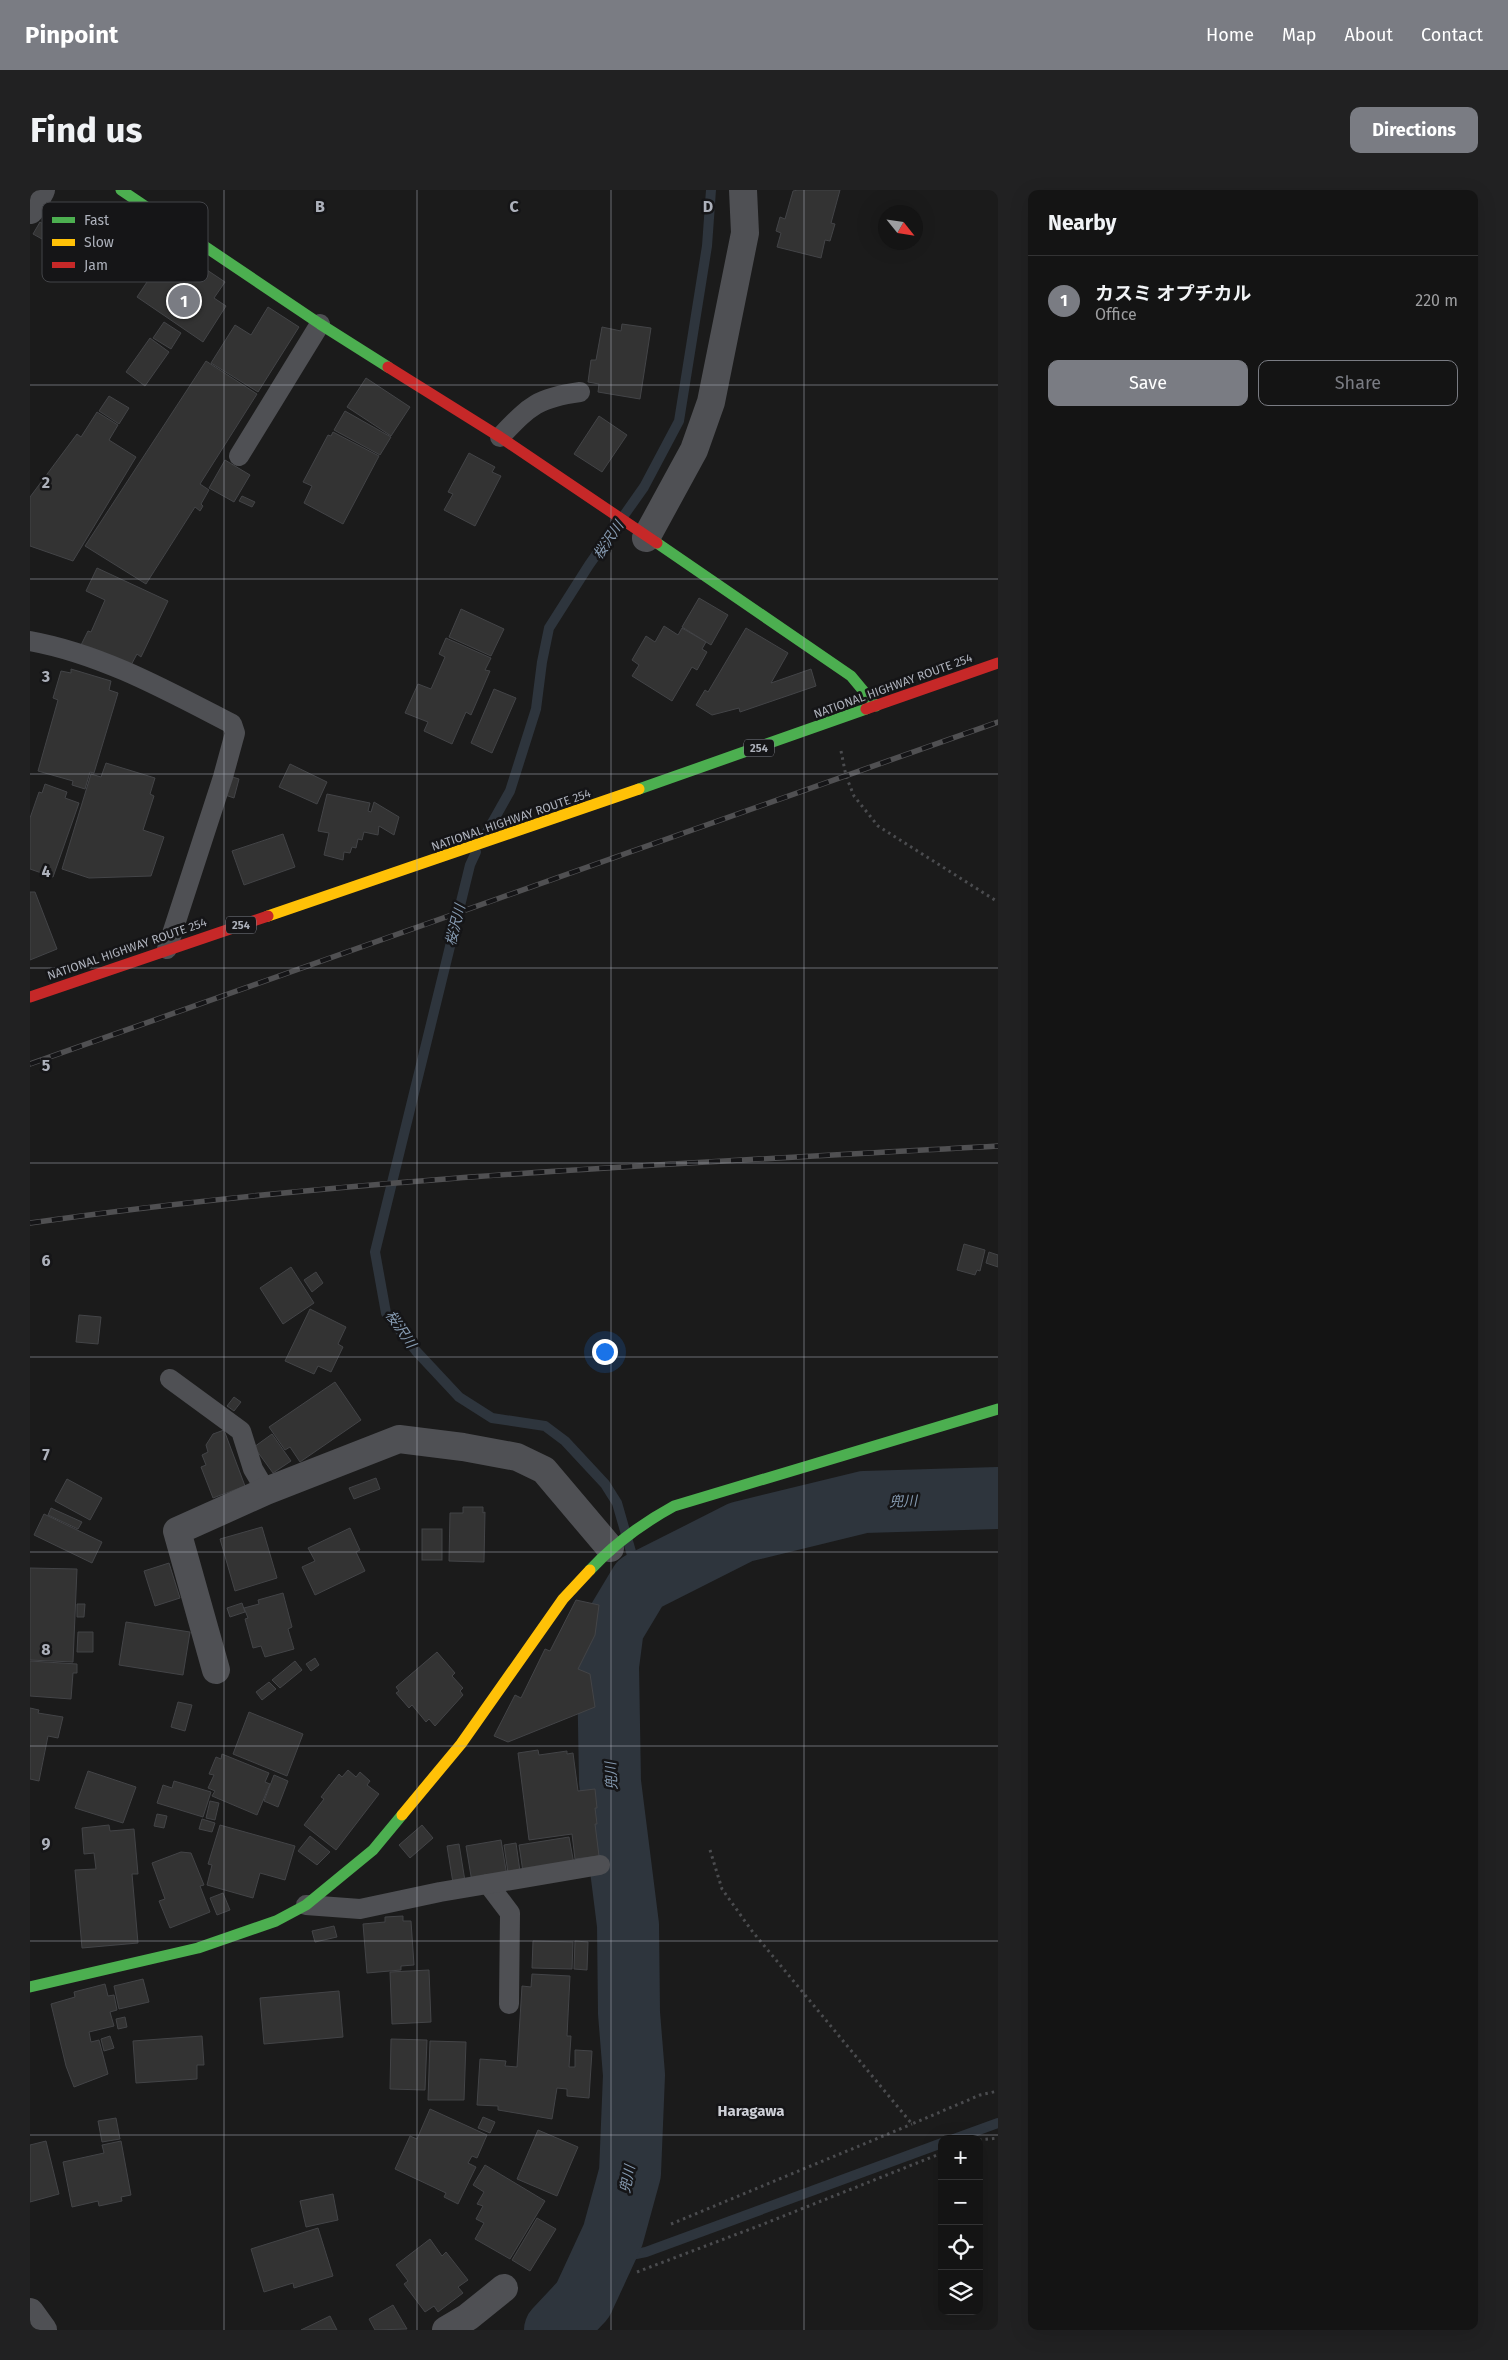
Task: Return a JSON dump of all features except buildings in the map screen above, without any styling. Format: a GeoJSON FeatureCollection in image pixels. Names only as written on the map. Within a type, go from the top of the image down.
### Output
{"type":"FeatureCollection","features":[{"type":"Feature","properties":{"kind":"main road"},"geometry":{"type":"LineString","coordinates":[[121,190],[139,202]]}},
{"type":"Feature","properties":{"kind":"main road"},"geometry":{"type":"LineString","coordinates":[[208,249],[320,324],[500,438],[781,627],[851,676],[876,706]]}},
{"type":"Feature","properties":{"kind":"main road","name":"NATIONAL HIGHWAY ROUTE 254"},"geometry":{"type":"LineString","coordinates":[[30,997],[167,949],[394,876],[998,663]]}},
{"type":"Feature","properties":{"kind":"main road"},"geometry":{"type":"LineString","coordinates":[[30,1987],[198,1948],[276,1921],[306,1906],[373,1850],[461,1744],[563,1599],[614,1545],[641,1524],[674,1506],[998,1409]]}},
{"type":"Feature","properties":{"kind":"street"},"geometry":{"type":"LineString","coordinates":[[30,210],[40,190]]}},
{"type":"Feature","properties":{"kind":"street"},"geometry":{"type":"LineString","coordinates":[[640,533],[694,450],[711,402],[745,233],[743,190]]}},
{"type":"Feature","properties":{"kind":"street"},"geometry":{"type":"LineString","coordinates":[[216,1670],[177,1531],[266,1491],[399,1439],[463,1447],[517,1457],[544,1470],[614,1545]]}},
{"type":"Feature","properties":{"kind":"street"},"geometry":{"type":"LineString","coordinates":[[446,2330],[468,2316],[504,2288]]}},
{"type":"Feature","properties":{"kind":"street"},"geometry":{"type":"LineString","coordinates":[[30,2312],[42,2330]]}},
{"type":"Feature","properties":{"kind":"lane"},"geometry":{"type":"LineString","coordinates":[[238,456],[320,324]]}},
{"type":"Feature","properties":{"kind":"lane"},"geometry":{"type":"LineString","coordinates":[[500,438],[527,408],[554,396],[580,392]]}},
{"type":"Feature","properties":{"kind":"lane"},"geometry":{"type":"LineString","coordinates":[[30,641],[50,645],[135,675],[232,724],[235,733],[223,777],[167,949]]}},
{"type":"Feature","properties":{"kind":"lane"},"geometry":{"type":"LineString","coordinates":[[170,1379],[241,1431],[253,1469],[266,1491]]}},
{"type":"Feature","properties":{"kind":"lane"},"geometry":{"type":"LineString","coordinates":[[306,1906],[360,1909],[488,1884],[600,1865]]}},
{"type":"Feature","properties":{"kind":"lane"},"geometry":{"type":"LineString","coordinates":[[488,1884],[510,1913],[509,2004]]}},
{"type":"Feature","properties":{"kind":"path"},"geometry":{"type":"LineString","coordinates":[[836,721],[846,776],[852,790],[878,826],[998,902]]}},
{"type":"Feature","properties":{"kind":"path"},"geometry":{"type":"LineString","coordinates":[[710,1850],[722,1889],[752,1931],[912,2124]]}},
{"type":"Feature","properties":{"kind":"path"},"geometry":{"type":"LineString","coordinates":[[671,2224],[980,2095],[998,2091]]}},
{"type":"Feature","properties":{"kind":"path"},"geometry":{"type":"LineString","coordinates":[[983,2140],[998,2138]]}},
{"type":"Feature","properties":{"kind":"path"},"geometry":{"type":"LineString","coordinates":[[637,2272],[938,2155]]}},
{"type":"Feature","properties":{"kind":"waterway","name":"桜沢川"},"geometry":{"type":"LineString","coordinates":[[483,839],[510,791],[536,709],[542,662],[549,628],[589,565],[644,487],[679,421],[707,246],[711,190]]}},
{"type":"Feature","properties":{"kind":"waterway","name":"桜沢川"},"geometry":{"type":"LineString","coordinates":[[476,852],[470,865],[375,1252],[386,1313],[416,1351],[459,1397],[492,1418],[545,1426],[565,1441],[605,1484],[617,1503],[640,1583]]}},
{"type":"Feature","properties":{"kind":"waterway","name":"兜川"},"geometry":{"type":"LineString","coordinates":[[555,2330],[583,2300],[613,2235],[630,2173],[634,2075],[629,2013],[628,1925],[610,1782],[608,1666],[613,1628],[640,1583],[741,1532],[864,1502],[998,1498]]}},
{"type":"Feature","properties":{"kind":"waterway"},"geometry":{"type":"LineString","coordinates":[[965,2135],[998,2123]]}},
{"type":"Feature","properties":{"kind":"waterway"},"geometry":{"type":"LineString","coordinates":[[601,2261],[646,2252],[938,2144]]}},
{"type":"Feature","properties":{"kind":"railway"},"geometry":{"type":"LineString","coordinates":[[30,1064],[998,722]]}},
{"type":"Feature","properties":{"kind":"railway"},"geometry":{"type":"LineString","coordinates":[[30,1223],[151,1207],[392,1183],[634,1166],[998,1146]]}},
{"type":"Feature","properties":{"kind":"traffic: fast"},"geometry":{"type":"LineString","coordinates":[[121,190],[139,202]]}},
{"type":"Feature","properties":{"kind":"traffic: fast"},"geometry":{"type":"LineString","coordinates":[[208,249],[388,367]]}},
{"type":"Feature","properties":{"kind":"traffic: fast"},"geometry":{"type":"LineString","coordinates":[[657,543],[851,676],[876,706]]}},
{"type":"Feature","properties":{"kind":"traffic: fast"},"geometry":{"type":"LineString","coordinates":[[639,789],[866,709]]}},
{"type":"Feature","properties":{"kind":"traffic: fast"},"geometry":{"type":"LineString","coordinates":[[590,1570],[629,1535],[674,1506],[998,1409]]}},
{"type":"Feature","properties":{"kind":"traffic: fast"},"geometry":{"type":"LineString","coordinates":[[30,1987],[198,1948],[276,1921],[306,1905],[373,1850],[402,1815]]}},
{"type":"Feature","properties":{"kind":"traffic: slow"},"geometry":{"type":"LineString","coordinates":[[268,916],[639,789]]}},
{"type":"Feature","properties":{"kind":"traffic: slow"},"geometry":{"type":"LineString","coordinates":[[402,1815],[461,1744],[563,1599],[590,1570]]}},
{"type":"Feature","properties":{"kind":"traffic: jam"},"geometry":{"type":"LineString","coordinates":[[388,367],[500,437],[657,543]]}},
{"type":"Feature","properties":{"kind":"traffic: jam"},"geometry":{"type":"LineString","coordinates":[[866,709],[998,663]]}},
{"type":"Feature","properties":{"kind":"traffic: jam"},"geometry":{"type":"LineString","coordinates":[[30,997],[268,916]]}},
{"type":"Feature","properties":{"kind":"place","name":"カスミ オプチカル"},"geometry":{"type":"Point","coordinates":[184,301]}},
{"type":"Feature","properties":{"kind":"district","name":"Haragawa"},"geometry":{"type":"Point","coordinates":[751,2111]}}]}
